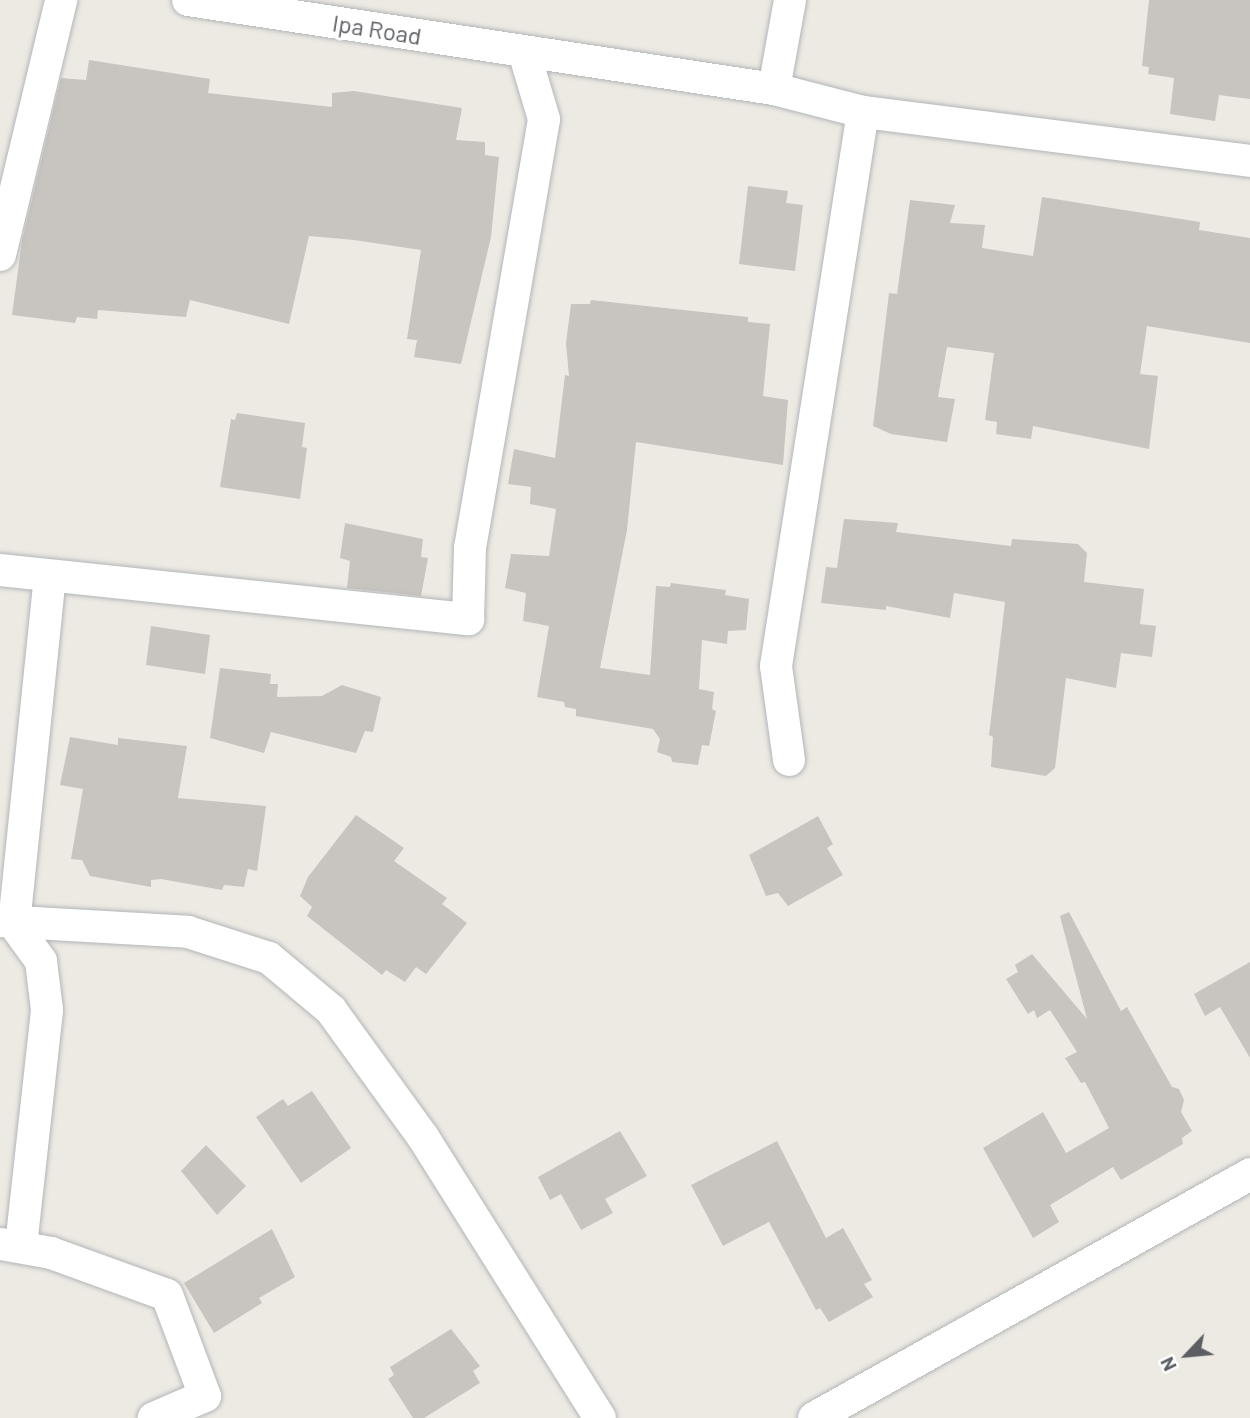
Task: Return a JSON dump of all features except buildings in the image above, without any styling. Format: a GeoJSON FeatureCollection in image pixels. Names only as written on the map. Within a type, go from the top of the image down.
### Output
{"type":"FeatureCollection","features":[{"type":"Feature","properties":{"kind":"street"},"geometry":{"type":"LineString","coordinates":[[0,255],[61,0]]}},
{"type":"Feature","properties":{"kind":"street","name":"Ipa Road"},"geometry":{"type":"LineString","coordinates":[[188,0],[774,89],[863,112],[1250,161]]}},
{"type":"Feature","properties":{"kind":"street"},"geometry":{"type":"LineString","coordinates":[[774,89],[789,0]]}},
{"type":"Feature","properties":{"kind":"street"},"geometry":{"type":"LineString","coordinates":[[0,570],[468,619],[470,548],[544,119],[524,52]]}},
{"type":"Feature","properties":{"kind":"street"},"geometry":{"type":"LineString","coordinates":[[789,760],[776,666],[863,112]]}},
{"type":"Feature","properties":{"kind":"street"},"geometry":{"type":"LineString","coordinates":[[50,576],[7,922],[41,961],[47,1010],[10,1245],[167,1295],[212,1407],[154,1418]]}},
{"type":"Feature","properties":{"kind":"street"},"geometry":{"type":"LineString","coordinates":[[7,922],[188,932],[269,958],[331,1010],[423,1137],[600,1418]]}},
{"type":"Feature","properties":{"kind":"street"},"geometry":{"type":"LineString","coordinates":[[814,1418],[1250,1174]]}}]}
